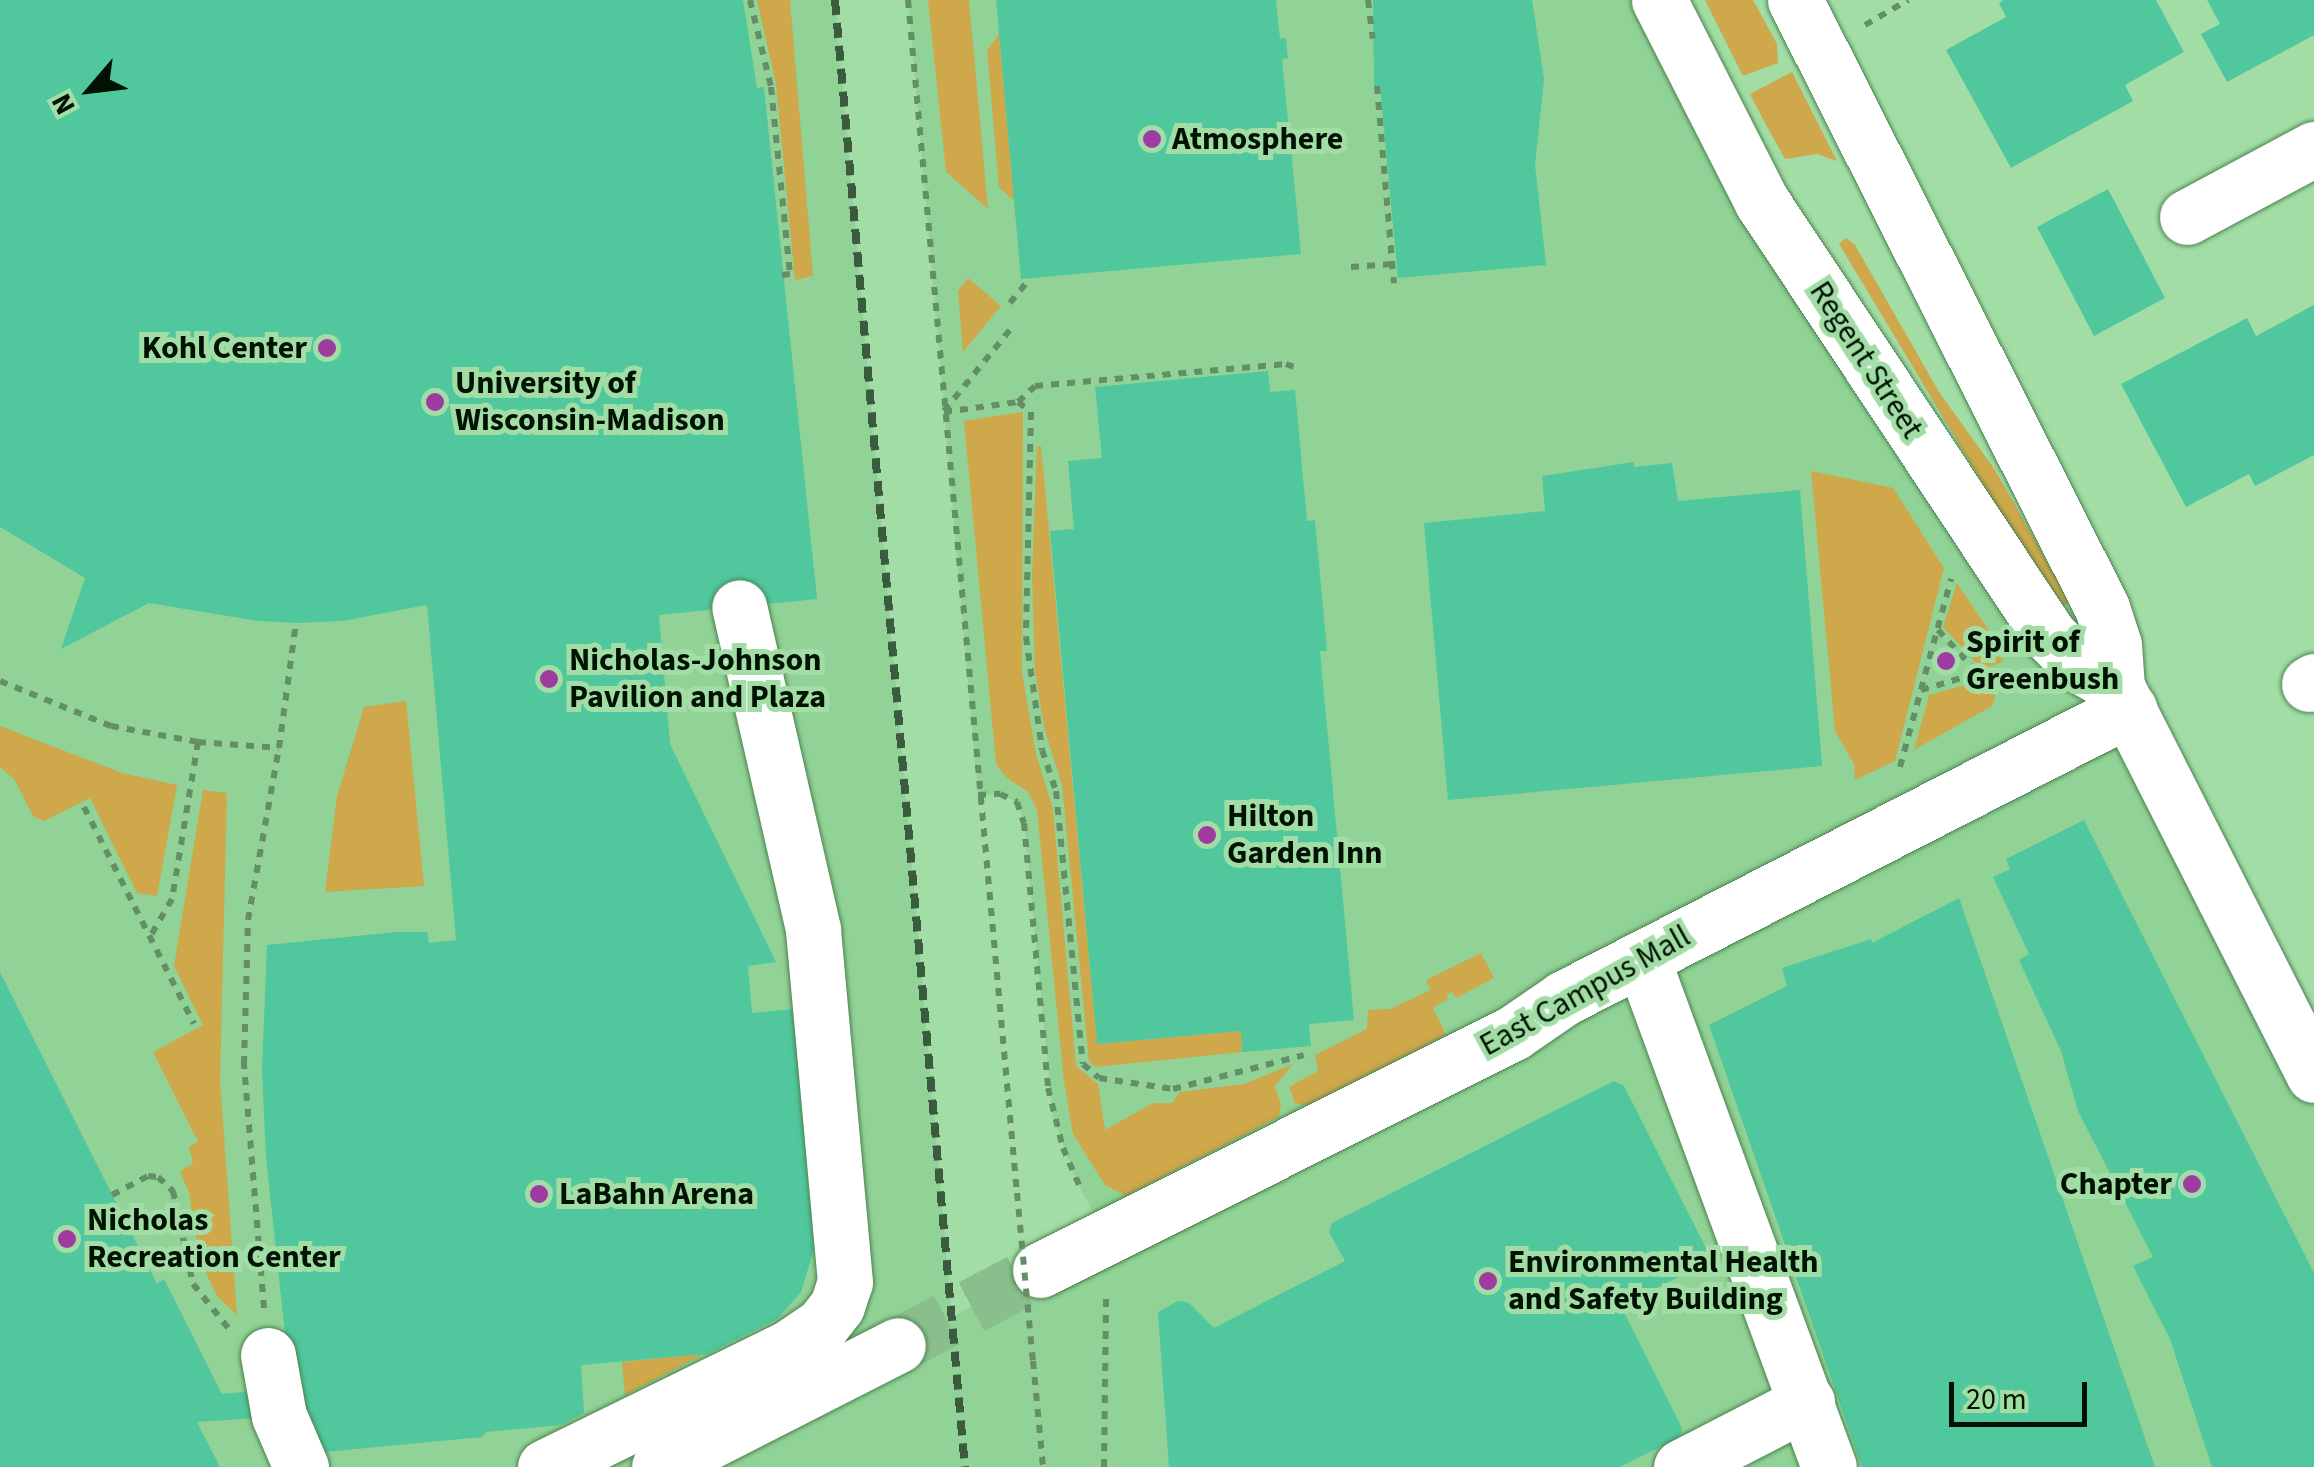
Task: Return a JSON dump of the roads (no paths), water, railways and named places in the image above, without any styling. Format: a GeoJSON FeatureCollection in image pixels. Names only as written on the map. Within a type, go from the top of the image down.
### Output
{"type":"FeatureCollection","features":[{"type":"Feature","properties":{"kind":"street","name":"Regent Street"},"geometry":{"type":"LineString","coordinates":[[1659,0],[1762,202],[2049,636],[2123,698]]}},
{"type":"Feature","properties":{"kind":"street"},"geometry":{"type":"LineString","coordinates":[[1796,0],[2102,608],[2114,645],[2123,698],[2314,1075]]}},
{"type":"Feature","properties":{"kind":"street"},"geometry":{"type":"LineString","coordinates":[[2187,217],[2314,149]]}},
{"type":"Feature","properties":{"kind":"street"},"geometry":{"type":"LineString","coordinates":[[545,1467],[788,1348],[822,1325],[838,1306],[845,1282],[814,929],[739,607]]}},
{"type":"Feature","properties":{"kind":"street","name":"East Campus Mall"},"geometry":{"type":"LineString","coordinates":[[1040,1270],[1513,1033],[1564,998],[2123,698]]}},
{"type":"Feature","properties":{"kind":"street"},"geometry":{"type":"LineString","coordinates":[[1642,958],[1829,1467]]}},
{"type":"Feature","properties":{"kind":"street"},"geometry":{"type":"LineString","coordinates":[[659,1467],[898,1344]]}},
{"type":"Feature","properties":{"kind":"street"},"geometry":{"type":"LineString","coordinates":[[267,1347],[279,1416],[301,1467]]}},
{"type":"Feature","properties":{"kind":"street"},"geometry":{"type":"LineString","coordinates":[[1681,1467],[1807,1402]]}},
{"type":"Feature","properties":{"kind":"tunnel"},"geometry":{"type":"LineString","coordinates":[[898,1345],[1040,1270]]}},
{"type":"Feature","properties":{"kind":"railway"},"geometry":{"type":"LineString","coordinates":[[835,0],[965,1467]]}},
{"type":"Feature","properties":{"kind":"place","name":"Atmosphere"},"geometry":{"type":"Point","coordinates":[1152,139]}},
{"type":"Feature","properties":{"kind":"place","name":"Kohl Center"},"geometry":{"type":"Point","coordinates":[327,348]}},
{"type":"Feature","properties":{"kind":"place","name":"University of Wisconsin-Madison"},"geometry":{"type":"Point","coordinates":[435,402]}},
{"type":"Feature","properties":{"kind":"place","name":"Spirit of Greenbush"},"geometry":{"type":"Point","coordinates":[1946,661]}},
{"type":"Feature","properties":{"kind":"place","name":"Nicholas-Johnson Pavilion and Plaza"},"geometry":{"type":"Point","coordinates":[549,679]}},
{"type":"Feature","properties":{"kind":"place","name":"Hilton Garden Inn"},"geometry":{"type":"Point","coordinates":[1207,835]}},
{"type":"Feature","properties":{"kind":"place","name":"Chapter"},"geometry":{"type":"Point","coordinates":[2192,1184]}},
{"type":"Feature","properties":{"kind":"place","name":"LaBahn Arena"},"geometry":{"type":"Point","coordinates":[539,1194]}},
{"type":"Feature","properties":{"kind":"place","name":"Nicholas Recreation Center"},"geometry":{"type":"Point","coordinates":[67,1239]}},
{"type":"Feature","properties":{"kind":"place","name":"Environmental Health and Safety Building"},"geometry":{"type":"Point","coordinates":[1488,1281]}}]}
